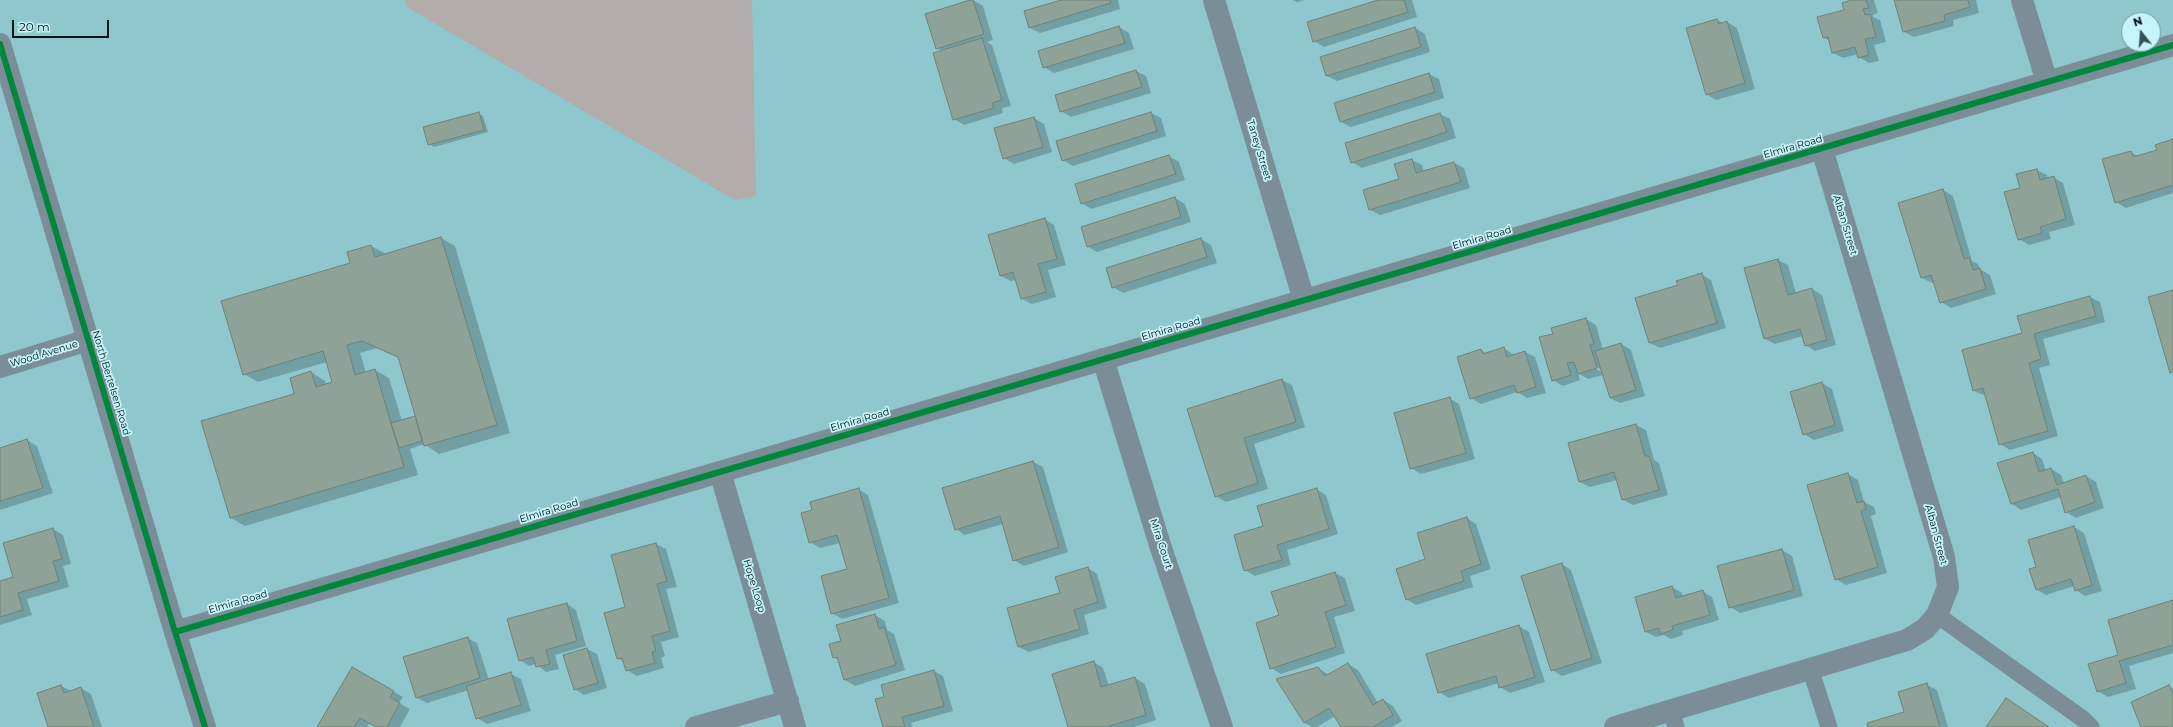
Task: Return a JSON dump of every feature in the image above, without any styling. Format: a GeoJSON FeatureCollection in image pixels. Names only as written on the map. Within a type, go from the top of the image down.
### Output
{"type":"FeatureCollection","features":[{"type":"Feature","properties":{"kind":"street","name":"Taney Street"},"geometry":{"type":"LineString","coordinates":[[1214,0],[1304,300]]}},
{"type":"Feature","properties":{"kind":"street"},"geometry":{"type":"LineString","coordinates":[[2022,0],[2047,82]]}},
{"type":"Feature","properties":{"kind":"street","name":"North Bertelsen Road"},"geometry":{"type":"LineString","coordinates":[[0,44],[175,632],[205,727]]}},
{"type":"Feature","properties":{"kind":"street","name":"Elmira Road"},"geometry":{"type":"LineString","coordinates":[[175,632],[2173,45]]}},
{"type":"Feature","properties":{"kind":"street","name":"Alban Street"},"geometry":{"type":"LineString","coordinates":[[1615,727],[1673,719],[1810,668],[1907,640],[1925,629],[1937,615],[1948,587],[1944,557],[1822,149]]}},
{"type":"Feature","properties":{"kind":"street","name":"Wood Avenue"},"geometry":{"type":"LineString","coordinates":[[0,367],[88,340]]}},
{"type":"Feature","properties":{"kind":"street","name":"Mira Court"},"geometry":{"type":"LineString","coordinates":[[1103,359],[1160,545],[1222,727]]}},
{"type":"Feature","properties":{"kind":"street","name":"Hope Loop"},"geometry":{"type":"LineString","coordinates":[[720,472],[795,727]]}},
{"type":"Feature","properties":{"kind":"street"},"geometry":{"type":"LineString","coordinates":[[696,727],[788,701]]}},
{"type":"Feature","properties":{"kind":"lane"},"geometry":{"type":"LineString","coordinates":[[1937,615],[2083,718],[2091,727]]}},
{"type":"Feature","properties":{"kind":"lane"},"geometry":{"type":"LineString","coordinates":[[1810,668],[1829,727]]}},
{"type":"Feature","properties":{"kind":"shaded area"},"geometry":{"type":"Polygon","coordinates":[[[405,0],[752,0],[756,196],[735,200],[407,7],[405,0]]]}},
{"type":"Feature","properties":{"kind":"building"},"geometry":{"type":"Polygon","coordinates":[[[973,0],[984,34],[936,49],[925,14],[973,0]]]}},
{"type":"Feature","properties":{"kind":"building"},"geometry":{"type":"Polygon","coordinates":[[[1061,0],[1110,0],[1111,3],[1029,28],[1024,11],[1061,0]]]}},
{"type":"Feature","properties":{"kind":"building"},"geometry":{"type":"Polygon","coordinates":[[[1378,0],[1404,0],[1408,12],[1313,42],[1307,22],[1378,0]]]}},
{"type":"Feature","properties":{"kind":"building"},"geometry":{"type":"Polygon","coordinates":[[[1852,0],[1866,0],[1869,8],[1863,9],[1865,15],[1870,14],[1876,37],[1865,39],[1869,55],[1858,58],[1855,47],[1832,53],[1828,37],[1823,38],[1817,17],[1844,10],[1842,3],[1852,0]]]}},
{"type":"Feature","properties":{"kind":"building"},"geometry":{"type":"Polygon","coordinates":[[[1894,0],[1968,0],[1970,7],[1944,15],[1945,21],[1903,32],[1894,0]]]}},
{"type":"Feature","properties":{"kind":"building"},"geometry":{"type":"Polygon","coordinates":[[[1717,19],[1719,24],[1727,21],[1745,83],[1706,95],[1686,28],[1717,19]]]}},
{"type":"Feature","properties":{"kind":"building"},"geometry":{"type":"Polygon","coordinates":[[[1119,26],[1125,43],[1043,68],[1038,51],[1119,26]]]}},
{"type":"Feature","properties":{"kind":"building"},"geometry":{"type":"Polygon","coordinates":[[[1415,27],[1421,47],[1326,76],[1320,57],[1415,27]]]}},
{"type":"Feature","properties":{"kind":"building"},"geometry":{"type":"Polygon","coordinates":[[[982,38],[1002,100],[992,103],[994,108],[953,120],[933,53],[982,38]]]}},
{"type":"Feature","properties":{"kind":"building"},"geometry":{"type":"Polygon","coordinates":[[[1136,70],[1142,87],[1060,112],[1055,95],[1136,70]]]}},
{"type":"Feature","properties":{"kind":"building"},"geometry":{"type":"Polygon","coordinates":[[[1429,73],[1435,92],[1340,122],[1334,103],[1429,73]]]}},
{"type":"Feature","properties":{"kind":"building"},"geometry":{"type":"Polygon","coordinates":[[[479,112],[484,130],[428,145],[423,127],[479,112]]]}},
{"type":"Feature","properties":{"kind":"building"},"geometry":{"type":"Polygon","coordinates":[[[1151,112],[1157,131],[1062,161],[1056,141],[1151,112]]]}},
{"type":"Feature","properties":{"kind":"building"},"geometry":{"type":"Polygon","coordinates":[[[1440,113],[1447,132],[1351,163],[1345,143],[1440,113]]]}},
{"type":"Feature","properties":{"kind":"building"},"geometry":{"type":"Polygon","coordinates":[[[1034,117],[1043,147],[1003,159],[994,128],[1034,117]]]}},
{"type":"Feature","properties":{"kind":"building"},"geometry":{"type":"Polygon","coordinates":[[[2173,139],[2173,185],[2115,203],[2102,159],[2131,151],[2133,157],[2157,150],[2155,145],[2173,139]]]}},
{"type":"Feature","properties":{"kind":"building"},"geometry":{"type":"Polygon","coordinates":[[[1169,155],[1176,174],[1081,204],[1075,184],[1169,155]]]}},
{"type":"Feature","properties":{"kind":"building"},"geometry":{"type":"Polygon","coordinates":[[[1412,159],[1416,173],[1454,162],[1461,182],[1369,210],[1363,190],[1399,179],[1394,164],[1412,159]]]}},
{"type":"Feature","properties":{"kind":"building"},"geometry":{"type":"Polygon","coordinates":[[[2037,169],[2040,180],[2054,176],[2066,219],[2040,227],[2042,233],[2018,240],[2004,192],[2020,188],[2016,174],[2037,169]]]}},
{"type":"Feature","properties":{"kind":"building"},"geometry":{"type":"Polygon","coordinates":[[[1943,189],[1964,259],[1969,257],[1973,270],[1980,268],[1986,289],[1940,303],[1931,275],[1921,278],[1898,203],[1943,189]]]}},
{"type":"Feature","properties":{"kind":"building"},"geometry":{"type":"Polygon","coordinates":[[[1175,197],[1181,217],[1087,247],[1081,227],[1175,197]]]}},
{"type":"Feature","properties":{"kind":"building"},"geometry":{"type":"Polygon","coordinates":[[[1045,218],[1057,259],[1038,264],[1046,292],[1021,299],[1013,272],[1000,276],[988,235],[1045,218]]]}},
{"type":"Feature","properties":{"kind":"building"},"geometry":{"type":"Polygon","coordinates":[[[441,237],[497,425],[424,446],[398,357],[362,341],[347,345],[355,375],[375,369],[404,467],[230,518],[201,421],[294,394],[290,378],[311,371],[316,387],[332,382],[323,351],[243,375],[221,301],[350,263],[347,252],[371,245],[375,257],[441,237]]]}},
{"type":"Feature","properties":{"kind":"building"},"geometry":{"type":"Polygon","coordinates":[[[1201,238],[1207,257],[1112,288],[1106,268],[1201,238]]]}},
{"type":"Feature","properties":{"kind":"building"},"geometry":{"type":"Polygon","coordinates":[[[1778,259],[1788,295],[1812,288],[1827,340],[1805,346],[1800,329],[1764,339],[1744,268],[1778,259]]]}},
{"type":"Feature","properties":{"kind":"building"},"geometry":{"type":"Polygon","coordinates":[[[1702,273],[1717,323],[1649,343],[1635,298],[1678,285],[1676,281],[1702,273]]]}},
{"type":"Feature","properties":{"kind":"building"},"geometry":{"type":"Polygon","coordinates":[[[2173,290],[2173,372],[2170,373],[2148,297],[2173,290]]]}},
{"type":"Feature","properties":{"kind":"building"},"geometry":{"type":"Polygon","coordinates":[[[2090,296],[2096,316],[2034,334],[2041,359],[2029,363],[2048,431],[1999,445],[1983,388],[1973,391],[1962,350],[2022,333],[2017,316],[2090,296]]]}},
{"type":"Feature","properties":{"kind":"building"},"geometry":{"type":"Polygon","coordinates":[[[1586,318],[1594,344],[1590,345],[1597,368],[1578,374],[1574,362],[1567,363],[1571,375],[1552,381],[1539,337],[1553,334],[1551,328],[1586,318]]]}},
{"type":"Feature","properties":{"kind":"building"},"geometry":{"type":"Polygon","coordinates":[[[1621,343],[1636,390],[1610,398],[1595,351],[1621,343]]]}},
{"type":"Feature","properties":{"kind":"building"},"geometry":{"type":"Polygon","coordinates":[[[1504,347],[1507,357],[1525,351],[1536,387],[1517,393],[1514,385],[1470,399],[1457,357],[1481,349],[1483,354],[1504,347]]]}},
{"type":"Feature","properties":{"kind":"building"},"geometry":{"type":"Polygon","coordinates":[[[1282,379],[1296,422],[1244,438],[1258,483],[1215,497],[1187,409],[1282,379]]]}},
{"type":"Feature","properties":{"kind":"building"},"geometry":{"type":"Polygon","coordinates":[[[1822,382],[1835,425],[1803,435],[1790,392],[1822,382]]]}},
{"type":"Feature","properties":{"kind":"building"},"geometry":{"type":"Polygon","coordinates":[[[1450,397],[1466,453],[1410,469],[1394,413],[1450,397]]]}},
{"type":"Feature","properties":{"kind":"building"},"geometry":{"type":"Polygon","coordinates":[[[415,416],[422,441],[399,448],[391,423],[415,416]]]}},
{"type":"Feature","properties":{"kind":"building"},"geometry":{"type":"Polygon","coordinates":[[[1636,424],[1645,456],[1649,456],[1659,490],[1622,500],[1614,472],[1579,482],[1568,443],[1636,424]]]}},
{"type":"Feature","properties":{"kind":"building"},"geometry":{"type":"Polygon","coordinates":[[[27,439],[43,488],[0,501],[0,448],[27,439]]]}},
{"type":"Feature","properties":{"kind":"building"},"geometry":{"type":"Polygon","coordinates":[[[2033,452],[2039,472],[2051,468],[2057,485],[2086,475],[2095,502],[2065,513],[2058,489],[2011,504],[1997,463],[2033,452]]]}},
{"type":"Feature","properties":{"kind":"building"},"geometry":{"type":"Polygon","coordinates":[[[1033,461],[1059,547],[1013,561],[1000,516],[955,530],[942,488],[1033,461]]]}},
{"type":"Feature","properties":{"kind":"building"},"geometry":{"type":"Polygon","coordinates":[[[1848,473],[1857,503],[1864,501],[1866,509],[1861,511],[1878,567],[1835,580],[1807,485],[1848,473]]]}},
{"type":"Feature","properties":{"kind":"building"},"geometry":{"type":"Polygon","coordinates":[[[859,488],[889,598],[831,614],[821,576],[847,569],[837,535],[809,543],[801,513],[812,510],[810,502],[859,488]]]}},
{"type":"Feature","properties":{"kind":"building"},"geometry":{"type":"Polygon","coordinates":[[[1317,488],[1329,529],[1277,545],[1282,560],[1244,571],[1234,535],[1263,526],[1257,506],[1317,488]]]}},
{"type":"Feature","properties":{"kind":"building"},"geometry":{"type":"Polygon","coordinates":[[[1467,517],[1481,564],[1461,571],[1464,581],[1406,600],[1396,569],[1425,559],[1417,533],[1467,517]]]}},
{"type":"Feature","properties":{"kind":"building"},"geometry":{"type":"Polygon","coordinates":[[[2074,526],[2092,585],[2075,591],[2071,579],[2036,590],[2029,569],[2036,567],[2028,540],[2074,526]]]}},
{"type":"Feature","properties":{"kind":"building"},"geometry":{"type":"Polygon","coordinates":[[[53,528],[62,559],[53,561],[59,581],[18,593],[23,610],[0,617],[0,581],[13,577],[3,543],[53,528]]]}},
{"type":"Feature","properties":{"kind":"building"},"geometry":{"type":"Polygon","coordinates":[[[656,543],[667,581],[657,584],[670,631],[652,636],[656,651],[652,652],[655,663],[626,671],[622,658],[617,659],[604,613],[625,607],[611,555],[656,543]]]}},
{"type":"Feature","properties":{"kind":"building"},"geometry":{"type":"Polygon","coordinates":[[[1782,549],[1794,590],[1729,608],[1717,566],[1782,549]]]}},
{"type":"Feature","properties":{"kind":"building"},"geometry":{"type":"Polygon","coordinates":[[[1562,563],[1592,658],[1551,671],[1521,576],[1562,563]]]}},
{"type":"Feature","properties":{"kind":"building"},"geometry":{"type":"Polygon","coordinates":[[[1088,567],[1098,602],[1074,610],[1080,629],[1018,647],[1007,608],[1060,593],[1055,577],[1088,567]]]}},
{"type":"Feature","properties":{"kind":"building"},"geometry":{"type":"Polygon","coordinates":[[[1335,572],[1346,605],[1325,612],[1336,647],[1270,669],[1256,623],[1279,615],[1271,592],[1335,572]]]}},
{"type":"Feature","properties":{"kind":"building"},"geometry":{"type":"Polygon","coordinates":[[[1672,586],[1676,598],[1703,590],[1710,615],[1672,626],[1673,630],[1660,634],[1659,628],[1645,632],[1635,597],[1672,586]]]}},
{"type":"Feature","properties":{"kind":"building"},"geometry":{"type":"Polygon","coordinates":[[[2173,600],[2173,645],[2119,661],[2126,683],[2097,692],[2088,664],[2118,655],[2108,620],[2173,600]]]}},
{"type":"Feature","properties":{"kind":"building"},"geometry":{"type":"Polygon","coordinates":[[[567,603],[577,641],[546,650],[550,664],[536,667],[533,657],[519,661],[507,619],[567,603]]]}},
{"type":"Feature","properties":{"kind":"building"},"geometry":{"type":"Polygon","coordinates":[[[875,614],[879,629],[884,627],[896,665],[844,680],[837,657],[833,658],[829,644],[841,641],[836,625],[875,614]]]}},
{"type":"Feature","properties":{"kind":"building"},"geometry":{"type":"Polygon","coordinates":[[[1519,625],[1535,677],[1499,688],[1496,676],[1438,693],[1426,654],[1519,625]]]}},
{"type":"Feature","properties":{"kind":"building"},"geometry":{"type":"Polygon","coordinates":[[[468,637],[480,678],[416,698],[403,657],[468,637]]]}},
{"type":"Feature","properties":{"kind":"building"},"geometry":{"type":"Polygon","coordinates":[[[587,648],[598,683],[574,690],[563,655],[587,648]]]}},
{"type":"Feature","properties":{"kind":"building"},"geometry":{"type":"Polygon","coordinates":[[[1094,661],[1101,687],[1135,677],[1146,715],[1106,727],[1068,727],[1052,674],[1094,661]]]}},
{"type":"Feature","properties":{"kind":"building"},"geometry":{"type":"Polygon","coordinates":[[[1348,663],[1373,705],[1383,699],[1393,715],[1373,727],[1341,727],[1329,708],[1304,723],[1276,679],[1318,667],[1325,676],[1348,663]]]}},
{"type":"Feature","properties":{"kind":"building"},"geometry":{"type":"Polygon","coordinates":[[[352,667],[394,691],[390,697],[400,703],[387,727],[376,727],[360,718],[354,727],[317,727],[352,667]]]}},
{"type":"Feature","properties":{"kind":"building"},"geometry":{"type":"Polygon","coordinates":[[[934,670],[944,706],[902,717],[905,727],[883,727],[875,699],[884,697],[881,685],[934,670]]]}},
{"type":"Feature","properties":{"kind":"building"},"geometry":{"type":"Polygon","coordinates":[[[511,672],[521,705],[476,719],[466,686],[511,672]]]}},
{"type":"Feature","properties":{"kind":"building"},"geometry":{"type":"Polygon","coordinates":[[[1927,683],[1940,727],[1868,727],[1867,723],[1904,712],[1898,692],[1927,683]]]}},
{"type":"Feature","properties":{"kind":"building"},"geometry":{"type":"Polygon","coordinates":[[[61,685],[64,693],[81,687],[94,727],[48,727],[37,693],[61,685]]]}},
{"type":"Feature","properties":{"kind":"building"},"geometry":{"type":"Polygon","coordinates":[[[2169,685],[2173,694],[2173,727],[2141,727],[2131,702],[2169,685]]]}},
{"type":"Feature","properties":{"kind":"building"},"geometry":{"type":"Polygon","coordinates":[[[2006,698],[2049,727],[1986,727],[2006,698]]]}},
{"type":"Feature","properties":{"kind":"cycle path"},"geometry":{"type":"LineString","coordinates":[[0,44],[175,632],[205,727]]}},
{"type":"Feature","properties":{"kind":"cycle path"},"geometry":{"type":"LineString","coordinates":[[175,632],[2173,45]]}}]}
